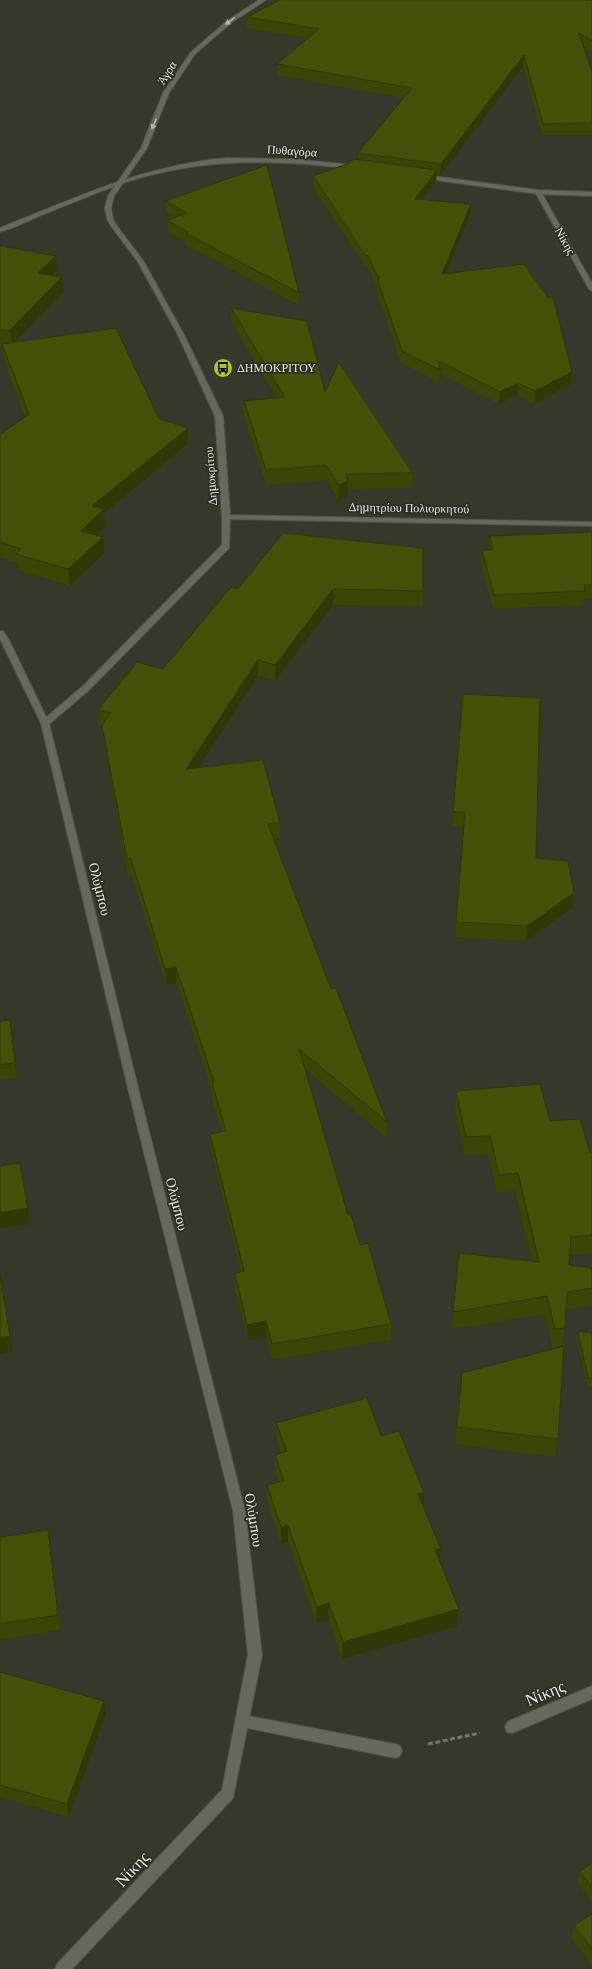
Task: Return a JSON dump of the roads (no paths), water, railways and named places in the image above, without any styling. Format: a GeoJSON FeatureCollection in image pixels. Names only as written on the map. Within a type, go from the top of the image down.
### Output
{"type":"FeatureCollection","features":[{"type":"Feature","properties":{"kind":"street","name":"Άγρα"},"geometry":{"type":"LineString","coordinates":[[120,183],[144,148],[166,93],[193,53],[230,21],[263,0]]}},
{"type":"Feature","properties":{"kind":"street","name":"Πυθαγόρα"},"geometry":{"type":"LineString","coordinates":[[0,230],[120,183],[164,169],[186,165],[229,160],[292,161],[358,168]]}},
{"type":"Feature","properties":{"kind":"street"},"geometry":{"type":"LineString","coordinates":[[413,176],[538,192],[592,194]]}},
{"type":"Feature","properties":{"kind":"street","name":"Δημοκρίτου"},"geometry":{"type":"LineString","coordinates":[[45,723],[86,688],[226,546],[226,517],[219,416],[181,335],[147,274],[110,219],[108,203],[120,183]]}},
{"type":"Feature","properties":{"kind":"street","name":"Νίκης"},"geometry":{"type":"LineString","coordinates":[[538,192],[592,289]]}},
{"type":"Feature","properties":{"kind":"street","name":"Δημητρίου Πολιορκητού"},"geometry":{"type":"LineString","coordinates":[[226,517],[592,524]]}},
{"type":"Feature","properties":{"kind":"street","name":"Ολύμπου"},"geometry":{"type":"LineString","coordinates":[[0,634],[6,640],[45,723],[131,1080],[239,1511],[255,1655],[228,1794]]}},
{"type":"Feature","properties":{"kind":"street","name":"Νίκης"},"geometry":{"type":"LineString","coordinates":[[512,1727],[592,1692]]}},
{"type":"Feature","properties":{"kind":"street"},"geometry":{"type":"LineString","coordinates":[[243,1721],[395,1751]]}},
{"type":"Feature","properties":{"kind":"street","name":"Νίκης"},"geometry":{"type":"LineString","coordinates":[[62,1969],[228,1794]]}},
{"type":"Feature","properties":{"kind":"place","name":"ΔΗΜΟΚΡΙΤΟΥ"},"geometry":{"type":"Point","coordinates":[223,368]}}]}
